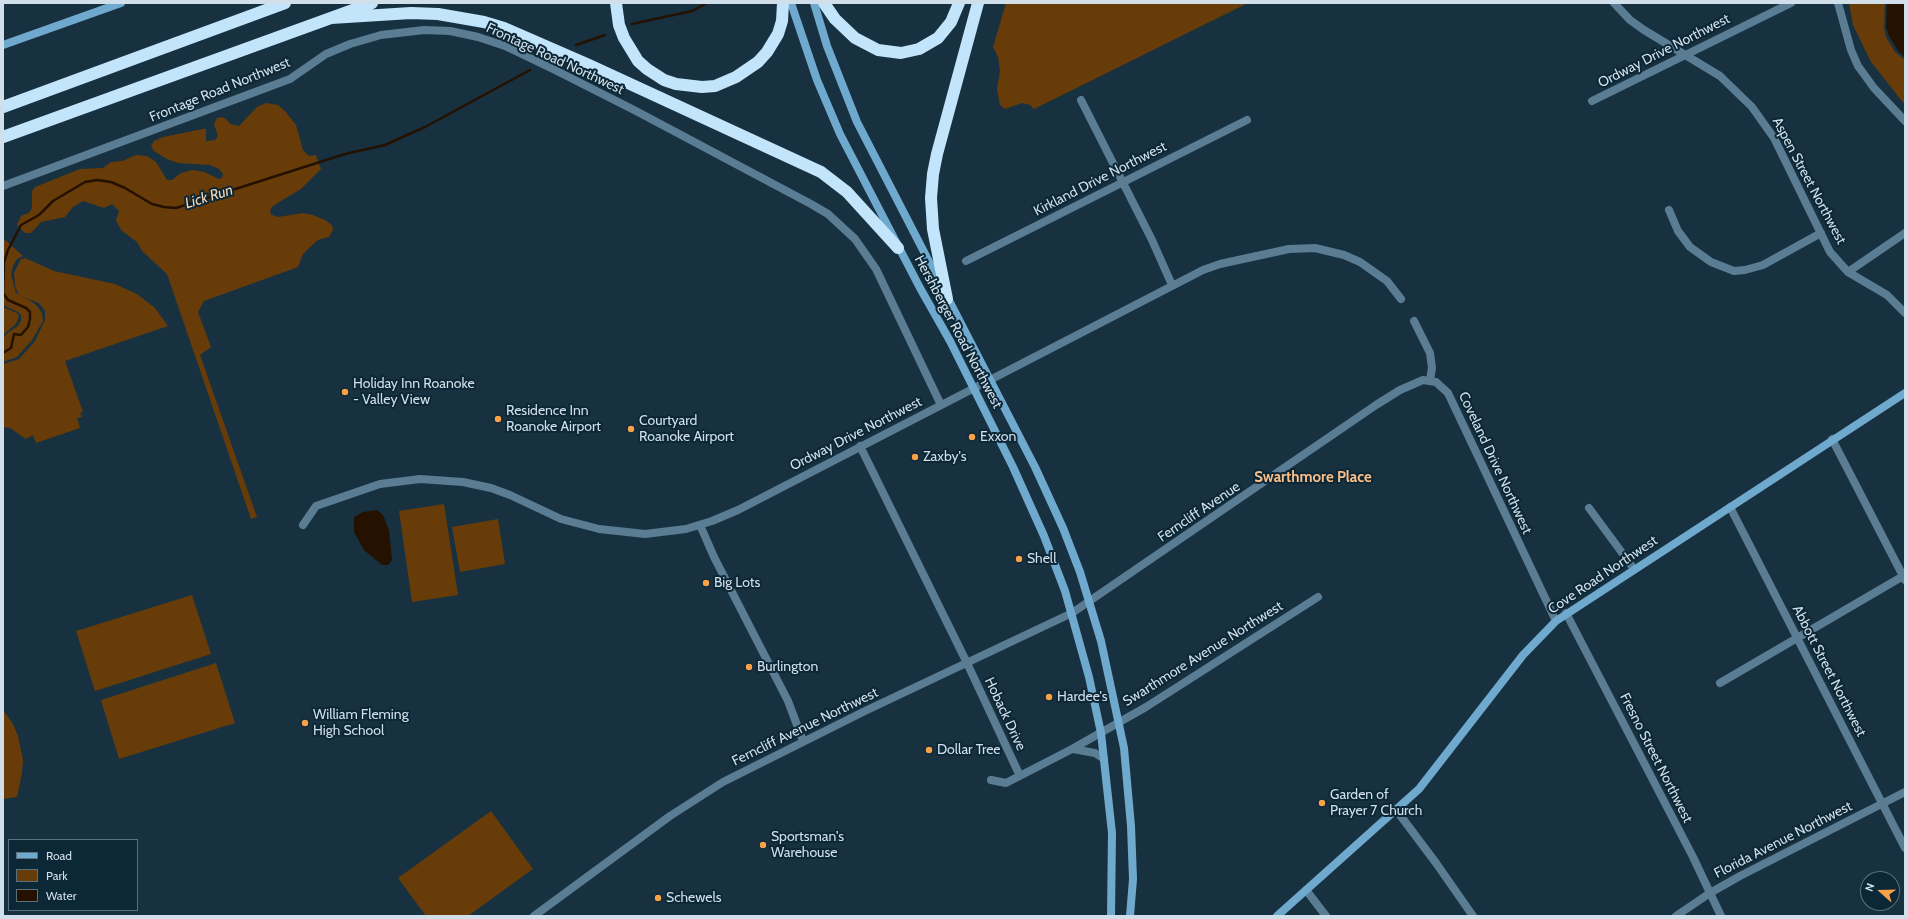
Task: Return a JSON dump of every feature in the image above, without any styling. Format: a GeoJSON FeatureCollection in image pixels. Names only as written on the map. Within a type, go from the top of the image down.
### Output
{"type":"FeatureCollection","features":[{"type":"Feature","properties":{"kind":"highway"},"geometry":{"type":"LineString","coordinates":[[3,107],[285,3]]}},
{"type":"Feature","properties":{"kind":"highway"},"geometry":{"type":"LineString","coordinates":[[3,137],[372,3]]}},
{"type":"Feature","properties":{"kind":"highway"},"geometry":{"type":"LineString","coordinates":[[616,3],[619,25],[624,38],[638,60],[647,69],[664,80],[676,84],[702,87],[714,86],[736,77],[758,62],[767,52],[778,34],[782,21],[783,3]]}},
{"type":"Feature","properties":{"kind":"highway"},"geometry":{"type":"LineString","coordinates":[[824,3],[835,19],[855,38],[878,50],[901,53],[919,49],[938,38],[951,22],[959,3]]}},
{"type":"Feature","properties":{"kind":"highway"},"geometry":{"type":"LineString","coordinates":[[947,299],[933,229],[931,198],[933,174],[940,139],[978,3]]}},
{"type":"Feature","properties":{"kind":"highway"},"geometry":{"type":"LineString","coordinates":[[331,18],[411,13],[438,14],[484,22],[504,28],[604,72],[821,172],[847,192],[898,248]]}},
{"type":"Feature","properties":{"kind":"main road"},"geometry":{"type":"LineString","coordinates":[[3,45],[121,3]]}},
{"type":"Feature","properties":{"kind":"main road","name":"Hershberger Road Northwest"},"geometry":{"type":"LineString","coordinates":[[791,3],[817,80],[840,134],[898,248],[973,388],[1034,512],[1066,591],[1089,677],[1101,733],[1112,833],[1111,916]]}},
{"type":"Feature","properties":{"kind":"main road","name":"Hershberger Road Northwest"},"geometry":{"type":"LineString","coordinates":[[814,3],[827,46],[857,122],[1035,467],[1061,522],[1089,602],[1101,641],[1119,722],[1128,782],[1133,878],[1130,916]]}},
{"type":"Feature","properties":{"kind":"main road","name":"Cove Road Northwest"},"geometry":{"type":"LineString","coordinates":[[1277,916],[1397,811],[1419,789],[1524,656],[1556,621],[1566,613],[1905,392]]}},
{"type":"Feature","properties":{"kind":"street","name":"Aspen Street Northwest"},"geometry":{"type":"LineString","coordinates":[[1614,3],[1630,20],[1644,30],[1720,76],[1752,107],[1766,125],[1830,252],[1848,272],[1887,296],[1905,313]]}},
{"type":"Feature","properties":{"kind":"street","name":"Ordway Drive Northwest"},"geometry":{"type":"LineString","coordinates":[[1592,101],[1791,3]]}},
{"type":"Feature","properties":{"kind":"street"},"geometry":{"type":"LineString","coordinates":[[1838,3],[1851,50],[1858,66],[1874,88],[1905,121]]}},
{"type":"Feature","properties":{"kind":"street","name":"Frontage Road Northwest"},"geometry":{"type":"LineString","coordinates":[[3,186],[283,82],[298,74],[326,54],[350,44],[381,35],[424,30],[450,31],[478,36],[505,46],[630,108],[828,214],[855,240],[876,269],[941,405]]}},
{"type":"Feature","properties":{"kind":"street"},"geometry":{"type":"LineString","coordinates":[[1081,100],[1172,285]]}},
{"type":"Feature","properties":{"kind":"street","name":"Kirkland Drive Northwest"},"geometry":{"type":"LineString","coordinates":[[966,261],[1247,120]]}},
{"type":"Feature","properties":{"kind":"street"},"geometry":{"type":"LineString","coordinates":[[1669,210],[1678,232],[1690,248],[1710,262],[1734,271],[1745,270],[1763,265],[1821,233]]}},
{"type":"Feature","properties":{"kind":"street"},"geometry":{"type":"LineString","coordinates":[[1848,272],[1905,233]]}},
{"type":"Feature","properties":{"kind":"street","name":"Ordway Drive Northwest"},"geometry":{"type":"LineString","coordinates":[[303,525],[316,506],[380,484],[420,479],[463,482],[491,488],[561,518],[599,530],[645,534],[664,533],[700,525],[738,510],[1172,285],[1203,270],[1220,264],[1289,249],[1315,248],[1344,254],[1360,262],[1387,281],[1401,299]]}},
{"type":"Feature","properties":{"kind":"street"},"geometry":{"type":"LineString","coordinates":[[1414,321],[1430,353],[1432,368],[1430,380]]}},
{"type":"Feature","properties":{"kind":"street","name":"Ferncliff Avenue"},"geometry":{"type":"LineString","coordinates":[[1105,592],[1376,405],[1408,385],[1423,380],[1430,380]]}},
{"type":"Feature","properties":{"kind":"street","name":"Coveland Drive Northwest"},"geometry":{"type":"LineString","coordinates":[[1430,380],[1436,382],[1448,393],[1556,621]]}},
{"type":"Feature","properties":{"kind":"street"},"geometry":{"type":"LineString","coordinates":[[1720,683],[1904,577],[1832,439]]}},
{"type":"Feature","properties":{"kind":"street","name":"Hoback Drive"},"geometry":{"type":"LineString","coordinates":[[860,446],[967,663],[1020,776]]}},
{"type":"Feature","properties":{"kind":"street","name":"Abbott Street Northwest"},"geometry":{"type":"LineString","coordinates":[[1730,507],[1905,848]]}},
{"type":"Feature","properties":{"kind":"street"},"geometry":{"type":"LineString","coordinates":[[1589,508],[1634,569]]}},
{"type":"Feature","properties":{"kind":"street"},"geometry":{"type":"LineString","coordinates":[[700,525],[714,556],[791,707],[803,741]]}},
{"type":"Feature","properties":{"kind":"street","name":"Ferncliff Avenue Northwest"},"geometry":{"type":"LineString","coordinates":[[534,916],[596,868],[699,796],[755,765],[803,741],[1072,613],[1105,592]]}},
{"type":"Feature","properties":{"kind":"street","name":"Swarthmore Avenue Northwest"},"geometry":{"type":"LineString","coordinates":[[991,780],[1006,783],[1101,733],[1146,707],[1318,597]]}},
{"type":"Feature","properties":{"kind":"street","name":"Fresno Street Northwest"},"geometry":{"type":"LineString","coordinates":[[1566,613],[1721,916]]}},
{"type":"Feature","properties":{"kind":"street"},"geometry":{"type":"LineString","coordinates":[[1072,749],[1095,752],[1104,759]]}},
{"type":"Feature","properties":{"kind":"street","name":"Florida Avenue Northwest"},"geometry":{"type":"LineString","coordinates":[[1676,916],[1710,893],[1905,792]]}},
{"type":"Feature","properties":{"kind":"street"},"geometry":{"type":"LineString","coordinates":[[1397,811],[1473,916]]}},
{"type":"Feature","properties":{"kind":"street"},"geometry":{"type":"LineString","coordinates":[[1306,890],[1326,916]]}},
{"type":"Feature","properties":{"kind":"green space"},"geometry":{"type":"Polygon","coordinates":[[[1006,3],[1248,3],[1034,109],[1030,105],[1022,103],[1005,109],[1000,105],[997,89],[1000,71],[998,57],[993,47],[1006,3]]]}},
{"type":"Feature","properties":{"kind":"green space"},"geometry":{"type":"Polygon","coordinates":[[[1849,3],[1885,3],[1884,28],[1886,37],[1895,52],[1905,60],[1905,105],[1871,62],[1853,25],[1849,3]]]}},
{"type":"Feature","properties":{"kind":"green space"},"geometry":{"type":"Polygon","coordinates":[[[266,103],[278,105],[285,111],[296,125],[303,150],[309,156],[316,155],[321,169],[301,189],[271,208],[270,212],[272,215],[278,217],[303,213],[313,215],[332,225],[333,230],[329,237],[318,240],[303,254],[298,267],[204,301],[198,312],[211,347],[200,355],[257,517],[251,519],[167,274],[142,251],[137,242],[121,230],[116,220],[119,211],[112,204],[104,208],[83,201],[73,207],[65,217],[41,222],[31,233],[25,233],[17,225],[21,216],[29,213],[32,208],[32,191],[35,187],[80,169],[103,168],[111,162],[122,161],[136,155],[147,156],[156,162],[167,180],[172,180],[181,173],[193,170],[204,172],[219,179],[222,178],[223,174],[219,169],[210,165],[178,163],[167,159],[154,151],[151,146],[154,141],[163,137],[203,129],[206,129],[206,141],[215,140],[218,136],[214,124],[217,118],[222,117],[230,124],[239,126],[257,107],[266,103]]]}},
{"type":"Feature","properties":{"kind":"green space"},"geometry":{"type":"Polygon","coordinates":[[[3,238],[23,256],[17,259],[13,266],[11,275],[16,293],[37,306],[42,313],[43,321],[32,340],[17,357],[3,362],[3,339],[6,334],[18,326],[21,320],[21,315],[3,305],[3,238]]]}},
{"type":"Feature","properties":{"kind":"green space"},"geometry":{"type":"Polygon","coordinates":[[[25,258],[54,271],[115,284],[137,294],[155,308],[168,326],[65,361],[83,412],[80,413],[82,417],[77,418],[80,428],[36,443],[33,435],[26,439],[10,428],[3,427],[3,364],[19,359],[35,341],[45,320],[45,311],[39,303],[21,296],[15,286],[14,273],[21,259],[25,258]]]}},
{"type":"Feature","properties":{"kind":"green space"},"geometry":{"type":"Polygon","coordinates":[[[3,307],[17,313],[19,316],[16,324],[3,335],[3,307]]]}},
{"type":"Feature","properties":{"kind":"green space"},"geometry":{"type":"Polygon","coordinates":[[[444,504],[458,595],[412,602],[399,511],[444,504]]]}},
{"type":"Feature","properties":{"kind":"green space"},"geometry":{"type":"Polygon","coordinates":[[[498,519],[505,564],[460,572],[452,527],[498,519]]]}},
{"type":"Feature","properties":{"kind":"green space"},"geometry":{"type":"Polygon","coordinates":[[[192,595],[211,654],[95,691],[76,631],[192,595]]]}},
{"type":"Feature","properties":{"kind":"green space"},"geometry":{"type":"Polygon","coordinates":[[[216,663],[235,723],[119,759],[101,700],[216,663]]]}},
{"type":"Feature","properties":{"kind":"green space"},"geometry":{"type":"Polygon","coordinates":[[[3,710],[13,724],[18,736],[23,760],[17,797],[3,799],[3,710]]]}},
{"type":"Feature","properties":{"kind":"green space"},"geometry":{"type":"Polygon","coordinates":[[[491,811],[533,869],[468,916],[426,916],[398,878],[491,811]]]}},
{"type":"Feature","properties":{"kind":"water"},"geometry":{"type":"Polygon","coordinates":[[[1887,3],[1905,3],[1905,57],[1898,51],[1889,36],[1886,27],[1887,3]]]}},
{"type":"Feature","properties":{"kind":"water"},"geometry":{"type":"Polygon","coordinates":[[[377,510],[383,515],[389,530],[392,560],[388,565],[382,565],[364,550],[354,532],[354,517],[363,512],[377,510]]]}},
{"type":"Feature","properties":{"kind":"waterway","name":"Lick Run"},"geometry":{"type":"LineString","coordinates":[[632,24],[692,11],[707,3]]}},
{"type":"Feature","properties":{"kind":"waterway","name":"Lick Run"},"geometry":{"type":"LineString","coordinates":[[576,45],[605,35]]}},
{"type":"Feature","properties":{"kind":"waterway","name":"Lick Run"},"geometry":{"type":"LineString","coordinates":[[3,353],[11,348],[14,334],[21,335],[28,327],[30,319],[30,312],[26,308],[8,300],[3,293],[4,262],[8,250],[21,225],[39,215],[53,201],[85,182],[97,180],[111,182],[125,188],[152,204],[176,208],[345,154],[385,145],[425,127],[530,70]]}},
{"type":"Feature","properties":{"kind":"place","name":"Holiday Inn Roanoke - Valley View"},"geometry":{"type":"Point","coordinates":[345,392]}},
{"type":"Feature","properties":{"kind":"place","name":"Residence Inn Roanoke Airport"},"geometry":{"type":"Point","coordinates":[498,419]}},
{"type":"Feature","properties":{"kind":"place","name":"Courtyard Roanoke Airport"},"geometry":{"type":"Point","coordinates":[631,429]}},
{"type":"Feature","properties":{"kind":"place","name":"Exxon"},"geometry":{"type":"Point","coordinates":[972,437]}},
{"type":"Feature","properties":{"kind":"place","name":"Zaxby's"},"geometry":{"type":"Point","coordinates":[915,457]}},
{"type":"Feature","properties":{"kind":"place","name":"Shell"},"geometry":{"type":"Point","coordinates":[1019,559]}},
{"type":"Feature","properties":{"kind":"place","name":"Big Lots"},"geometry":{"type":"Point","coordinates":[706,583]}},
{"type":"Feature","properties":{"kind":"place","name":"Burlington"},"geometry":{"type":"Point","coordinates":[749,667]}},
{"type":"Feature","properties":{"kind":"place","name":"Hardee's"},"geometry":{"type":"Point","coordinates":[1049,697]}},
{"type":"Feature","properties":{"kind":"place","name":"William Fleming High School"},"geometry":{"type":"Point","coordinates":[305,723]}},
{"type":"Feature","properties":{"kind":"place","name":"Dollar Tree"},"geometry":{"type":"Point","coordinates":[929,750]}},
{"type":"Feature","properties":{"kind":"place","name":"Garden of Prayer 7 Church"},"geometry":{"type":"Point","coordinates":[1322,803]}},
{"type":"Feature","properties":{"kind":"place","name":"Sportsman's Warehouse"},"geometry":{"type":"Point","coordinates":[763,845]}},
{"type":"Feature","properties":{"kind":"place","name":"Schewels"},"geometry":{"type":"Point","coordinates":[658,898]}},
{"type":"Feature","properties":{"kind":"district","name":"Swarthmore Place"},"geometry":{"type":"Point","coordinates":[1313,478]}}]}
